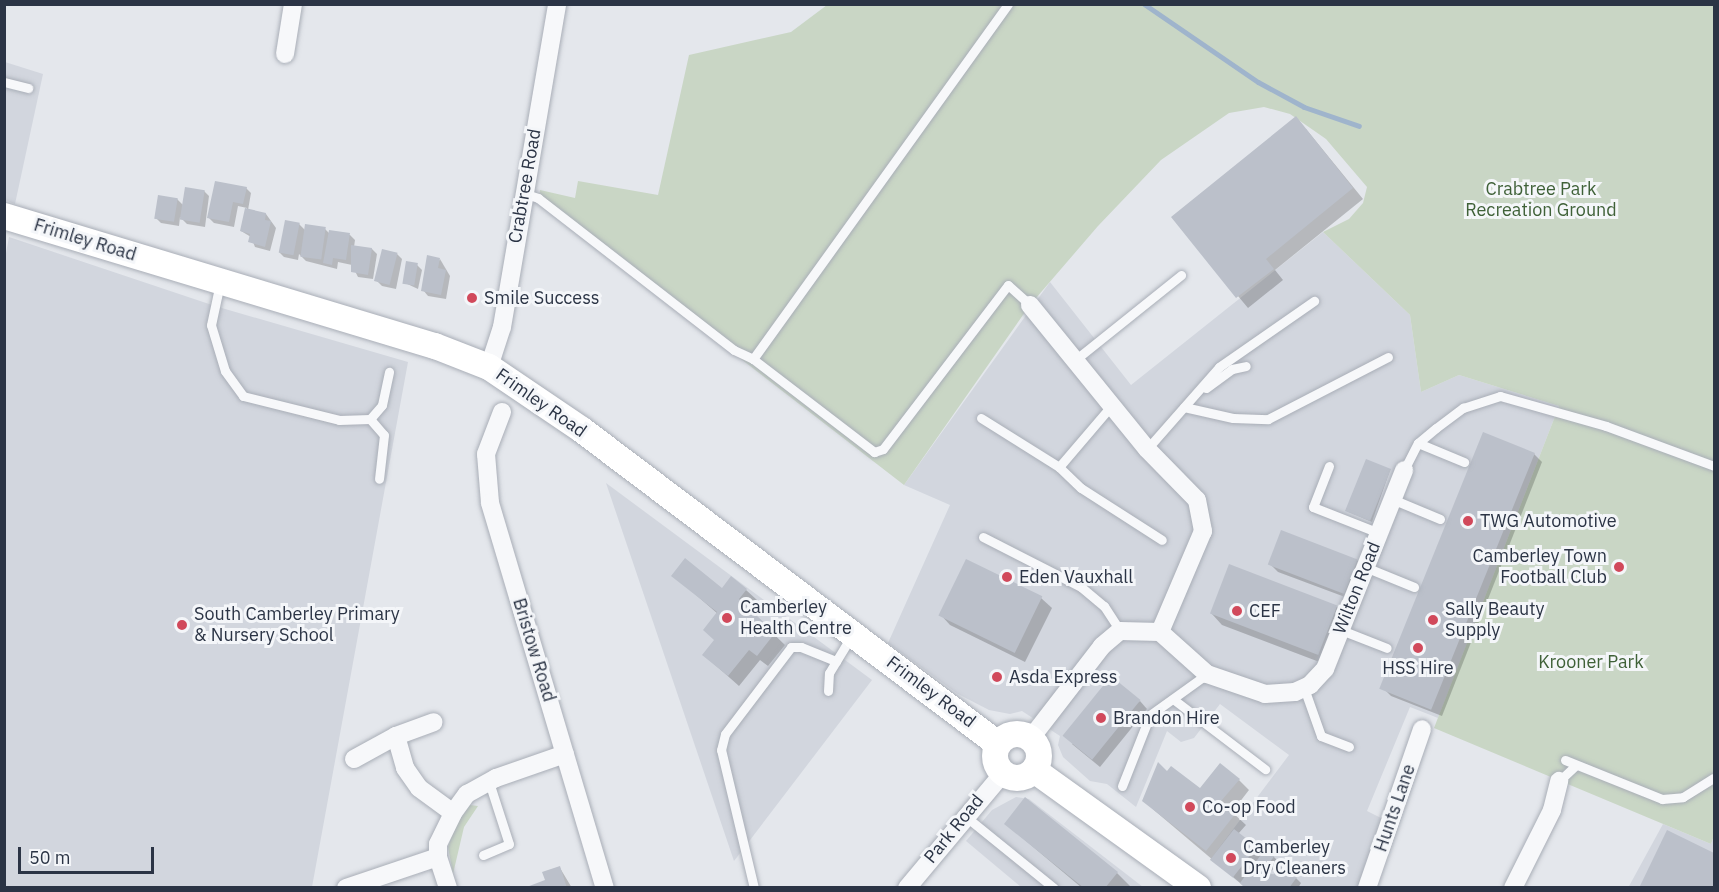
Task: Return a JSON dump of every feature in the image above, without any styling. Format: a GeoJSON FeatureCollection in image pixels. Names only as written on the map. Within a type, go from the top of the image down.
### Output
{"type":"FeatureCollection","features":[{"type":"Feature","properties":{"kind":"main road","name":"Frimley Road"},"geometry":{"type":"LineString","coordinates":[[4,216],[435,346],[489,367],[582,430],[998,744]]}},
{"type":"Feature","properties":{"kind":"main road"},"geometry":{"type":"LineString","coordinates":[[1010,734],[1030,738],[1040,754],[1034,770],[1021,778],[1003,773],[995,761],[998,744],[1010,734]]}},
{"type":"Feature","properties":{"kind":"main road"},"geometry":{"type":"LineString","coordinates":[[1034,770],[1187,885]]}},
{"type":"Feature","properties":{"kind":"street"},"geometry":{"type":"LineString","coordinates":[[285,54],[293,4]]}},
{"type":"Feature","properties":{"kind":"street","name":"Crabtree Road"},"geometry":{"type":"LineString","coordinates":[[489,367],[502,327],[557,4]]}},
{"type":"Feature","properties":{"kind":"street"},"geometry":{"type":"LineString","coordinates":[[1030,305],[1147,448],[1185,484],[1202,515],[1203,531],[1160,632]]}},
{"type":"Feature","properties":{"kind":"street","name":"Bristow Road"},"geometry":{"type":"LineString","coordinates":[[502,412],[486,454],[490,502],[605,888]]}},
{"type":"Feature","properties":{"kind":"street","name":"Wilton Road"},"geometry":{"type":"LineString","coordinates":[[1304,688],[1325,669],[1404,470]]}},
{"type":"Feature","properties":{"kind":"street"},"geometry":{"type":"LineString","coordinates":[[1030,738],[1102,646],[1120,631],[1160,632],[1207,674],[1265,694],[1295,692],[1304,688]]}},
{"type":"Feature","properties":{"kind":"street"},"geometry":{"type":"LineString","coordinates":[[354,759],[396,736],[434,722]]}},
{"type":"Feature","properties":{"kind":"street","name":"Hunts Lane"},"geometry":{"type":"LineString","coordinates":[[1367,888],[1422,729]]}},
{"type":"Feature","properties":{"kind":"street"},"geometry":{"type":"LineString","coordinates":[[396,736],[405,768],[419,788],[453,813]]}},
{"type":"Feature","properties":{"kind":"street"},"geometry":{"type":"LineString","coordinates":[[448,888],[438,857],[441,835],[467,794],[489,782],[565,754]]}},
{"type":"Feature","properties":{"kind":"street","name":"Park Road"},"geometry":{"type":"LineString","coordinates":[[907,888],[1003,773]]}},
{"type":"Feature","properties":{"kind":"street"},"geometry":{"type":"LineString","coordinates":[[1513,888],[1552,810],[1559,781]]}},
{"type":"Feature","properties":{"kind":"street"},"geometry":{"type":"LineString","coordinates":[[346,888],[438,857]]}},
{"type":"Feature","properties":{"kind":"lane"},"geometry":{"type":"LineString","coordinates":[[753,358],[1008,4]]}},
{"type":"Feature","properties":{"kind":"lane"},"geometry":{"type":"LineString","coordinates":[[4,82],[28,88]]}},
{"type":"Feature","properties":{"kind":"lane"},"geometry":{"type":"LineString","coordinates":[[523,193],[538,198],[734,350],[753,358],[874,452],[883,449],[1008,285],[1030,305]]}},
{"type":"Feature","properties":{"kind":"lane"},"geometry":{"type":"LineString","coordinates":[[1075,360],[1181,275]]}},
{"type":"Feature","properties":{"kind":"lane"},"geometry":{"type":"LineString","coordinates":[[220,281],[211,325],[225,371],[243,396],[339,420],[370,420],[384,435],[379,479]]}},
{"type":"Feature","properties":{"kind":"lane"},"geometry":{"type":"LineString","coordinates":[[1147,448],[1220,367],[1314,301]]}},
{"type":"Feature","properties":{"kind":"lane"},"geometry":{"type":"LineString","coordinates":[[1184,407],[1233,418],[1268,419],[1388,357]]}},
{"type":"Feature","properties":{"kind":"lane"},"geometry":{"type":"LineString","coordinates":[[1194,397],[1232,369],[1246,366]]}},
{"type":"Feature","properties":{"kind":"lane"},"geometry":{"type":"LineString","coordinates":[[370,420],[382,405],[389,372]]}},
{"type":"Feature","properties":{"kind":"lane","name":"Wilton Road"},"geometry":{"type":"LineString","coordinates":[[1404,470],[1418,443],[1463,408],[1500,396],[1527,400],[1714,466]]}},
{"type":"Feature","properties":{"kind":"lane"},"geometry":{"type":"LineString","coordinates":[[1059,467],[1112,405]]}},
{"type":"Feature","properties":{"kind":"lane"},"geometry":{"type":"LineString","coordinates":[[981,418],[1059,467],[1081,488],[1162,540]]}},
{"type":"Feature","properties":{"kind":"lane"},"geometry":{"type":"LineString","coordinates":[[1418,443],[1464,462]]}},
{"type":"Feature","properties":{"kind":"lane"},"geometry":{"type":"LineString","coordinates":[[1329,466],[1313,507],[1379,533]]}},
{"type":"Feature","properties":{"kind":"lane"},"geometry":{"type":"LineString","coordinates":[[1392,499],[1440,519]]}},
{"type":"Feature","properties":{"kind":"lane"},"geometry":{"type":"LineString","coordinates":[[983,537],[1081,586],[1104,606],[1120,631]]}},
{"type":"Feature","properties":{"kind":"lane"},"geometry":{"type":"LineString","coordinates":[[1365,567],[1414,587]]}},
{"type":"Feature","properties":{"kind":"lane"},"geometry":{"type":"LineString","coordinates":[[1341,630],[1387,648]]}},
{"type":"Feature","properties":{"kind":"lane"},"geometry":{"type":"LineString","coordinates":[[828,691],[829,673],[853,633]]}},
{"type":"Feature","properties":{"kind":"lane"},"geometry":{"type":"LineString","coordinates":[[754,888],[721,750],[725,734],[791,647],[836,661]]}},
{"type":"Feature","properties":{"kind":"lane"},"geometry":{"type":"LineString","coordinates":[[1122,786],[1150,715],[1207,674]]}},
{"type":"Feature","properties":{"kind":"lane"},"geometry":{"type":"LineString","coordinates":[[1304,688],[1321,736],[1349,747]]}},
{"type":"Feature","properties":{"kind":"lane"},"geometry":{"type":"LineString","coordinates":[[1173,699],[1265,769]]}},
{"type":"Feature","properties":{"kind":"lane"},"geometry":{"type":"LineString","coordinates":[[1565,760],[1662,799],[1683,797],[1714,778]]}},
{"type":"Feature","properties":{"kind":"lane"},"geometry":{"type":"LineString","coordinates":[[1559,781],[1576,765]]}},
{"type":"Feature","properties":{"kind":"lane"},"geometry":{"type":"LineString","coordinates":[[483,855],[509,844],[489,782]]}},
{"type":"Feature","properties":{"kind":"lane"},"geometry":{"type":"LineString","coordinates":[[965,816],[1054,888]]}},
{"type":"Feature","properties":{"kind":"shaded area"},"geometry":{"type":"Polygon","coordinates":[[[5,62],[43,74],[15,204],[5,200],[5,62]]]}},
{"type":"Feature","properties":{"kind":"shaded area"},"geometry":{"type":"Polygon","coordinates":[[[1323,232],[1410,315],[1421,392],[1459,375],[1559,406],[1438,718],[1410,707],[1367,811],[1385,820],[1360,887],[1245,887],[1210,860],[1289,755],[1220,704],[1194,738],[1181,742],[1167,731],[1136,807],[1107,784],[1090,781],[1063,757],[1058,745],[1060,736],[1022,711],[1010,714],[989,710],[958,694],[888,643],[950,505],[904,485],[1050,282],[1131,385],[1323,232]]]}},
{"type":"Feature","properties":{"kind":"shaded area","name":"South Camberley Primary & Nursery School"},"geometry":{"type":"Polygon","coordinates":[[[9,237],[215,306],[408,362],[312,887],[5,888],[4,264],[9,237]]]}},
{"type":"Feature","properties":{"kind":"shaded area"},"geometry":{"type":"Polygon","coordinates":[[[606,483],[872,680],[734,861],[606,483]]]}},
{"type":"Feature","properties":{"kind":"shaded area"},"geometry":{"type":"Polygon","coordinates":[[[1016,797],[1029,799],[1143,887],[1021,887],[966,841],[992,810],[1016,797]]]}},
{"type":"Feature","properties":{"kind":"shaded area"},"geometry":{"type":"Polygon","coordinates":[[[1663,824],[1711,844],[1714,836],[1714,887],[1628,888],[1663,824]]]}},
{"type":"Feature","properties":{"kind":"green space"},"geometry":{"type":"Polygon","coordinates":[[[827,5],[1714,5],[1714,836],[1711,844],[1434,728],[1559,406],[1459,375],[1421,392],[1410,315],[1323,232],[1349,219],[1363,203],[1367,187],[1326,139],[1290,114],[1264,107],[1229,113],[1161,160],[1098,226],[1030,305],[904,485],[539,203],[540,190],[575,198],[578,181],[658,195],[689,55],[791,32],[827,5]]]}},
{"type":"Feature","properties":{"kind":"green space"},"geometry":{"type":"Polygon","coordinates":[[[470,805],[478,806],[464,827],[453,874],[448,847],[455,826],[470,805]]]}},
{"type":"Feature","properties":{"kind":"building"},"geometry":{"type":"Polygon","coordinates":[[[1296,116],[1353,188],[1266,259],[1274,269],[1236,298],[1171,217],[1296,116]]]}},
{"type":"Feature","properties":{"kind":"building"},"geometry":{"type":"Polygon","coordinates":[[[215,181],[247,187],[243,204],[233,202],[229,222],[207,218],[215,181]]]}},
{"type":"Feature","properties":{"kind":"building"},"geometry":{"type":"Polygon","coordinates":[[[185,187],[205,190],[200,223],[180,220],[185,187]]]}},
{"type":"Feature","properties":{"kind":"building"},"geometry":{"type":"Polygon","coordinates":[[[158,195],[178,198],[174,222],[154,219],[158,195]]]}},
{"type":"Feature","properties":{"kind":"building"},"geometry":{"type":"Polygon","coordinates":[[[245,208],[266,213],[265,220],[271,221],[265,247],[248,242],[250,234],[240,231],[245,208]]]}},
{"type":"Feature","properties":{"kind":"building"},"geometry":{"type":"Polygon","coordinates":[[[285,220],[300,223],[293,255],[279,252],[285,220]]]}},
{"type":"Feature","properties":{"kind":"building"},"geometry":{"type":"Polygon","coordinates":[[[305,224],[326,227],[321,260],[300,257],[305,224]]]}},
{"type":"Feature","properties":{"kind":"building"},"geometry":{"type":"Polygon","coordinates":[[[329,230],[350,233],[346,260],[333,258],[332,265],[323,263],[329,230]]]}},
{"type":"Feature","properties":{"kind":"building"},"geometry":{"type":"Polygon","coordinates":[[[351,245],[372,248],[368,275],[351,272],[351,245]]]}},
{"type":"Feature","properties":{"kind":"building"},"geometry":{"type":"Polygon","coordinates":[[[382,249],[398,253],[390,285],[374,281],[382,249]]]}},
{"type":"Feature","properties":{"kind":"building"},"geometry":{"type":"Polygon","coordinates":[[[427,255],[440,258],[438,268],[446,270],[441,295],[421,291],[427,255]]]}},
{"type":"Feature","properties":{"kind":"building"},"geometry":{"type":"Polygon","coordinates":[[[406,261],[418,263],[414,286],[402,284],[406,261]]]}},
{"type":"Feature","properties":{"kind":"building"},"geometry":{"type":"Polygon","coordinates":[[[1483,432],[1535,453],[1431,710],[1379,689],[1483,432]]]}},
{"type":"Feature","properties":{"kind":"building"},"geometry":{"type":"Polygon","coordinates":[[[1366,459],[1391,469],[1370,521],[1345,511],[1366,459]]]}},
{"type":"Feature","properties":{"kind":"building"},"geometry":{"type":"Polygon","coordinates":[[[1281,530],[1358,559],[1344,594],[1268,565],[1281,530]]]}},
{"type":"Feature","properties":{"kind":"building"},"geometry":{"type":"Polygon","coordinates":[[[685,558],[722,588],[731,576],[747,589],[739,599],[775,633],[757,656],[749,650],[728,676],[702,655],[714,640],[703,630],[717,612],[671,576],[685,558]]]}},
{"type":"Feature","properties":{"kind":"building"},"geometry":{"type":"Polygon","coordinates":[[[966,559],[1042,596],[1015,653],[938,616],[966,559]]]}},
{"type":"Feature","properties":{"kind":"building"},"geometry":{"type":"Polygon","coordinates":[[[1229,564],[1337,606],[1318,655],[1210,613],[1229,564]]]}},
{"type":"Feature","properties":{"kind":"building","name":"Brandon Hire"},"geometry":{"type":"Polygon","coordinates":[[[1111,676],[1141,700],[1092,760],[1063,736],[1111,676]]]}},
{"type":"Feature","properties":{"kind":"building","name":"Co-op Food"},"geometry":{"type":"Polygon","coordinates":[[[1158,762],[1167,771],[1171,766],[1200,788],[1220,763],[1240,779],[1221,801],[1236,813],[1206,851],[1142,801],[1158,762]]]}},
{"type":"Feature","properties":{"kind":"building"},"geometry":{"type":"Polygon","coordinates":[[[1025,797],[1118,872],[1105,888],[1084,888],[1004,824],[1025,797]]]}},
{"type":"Feature","properties":{"kind":"building"},"geometry":{"type":"Polygon","coordinates":[[[1234,829],[1257,847],[1233,878],[1210,860],[1234,829]]]}},
{"type":"Feature","properties":{"kind":"building"},"geometry":{"type":"Polygon","coordinates":[[[1667,830],[1714,853],[1714,888],[1639,888],[1667,830]]]}},
{"type":"Feature","properties":{"kind":"building"},"geometry":{"type":"Polygon","coordinates":[[[1266,848],[1275,855],[1265,869],[1273,875],[1281,865],[1297,877],[1289,888],[1245,888],[1240,883],[1266,848]]]}},
{"type":"Feature","properties":{"kind":"building"},"geometry":{"type":"Polygon","coordinates":[[[560,866],[567,888],[524,888],[545,880],[542,872],[560,866]]]}},
{"type":"Feature","properties":{"kind":"waterway"},"geometry":{"type":"LineString","coordinates":[[1144,4],[1258,82],[1304,107],[1359,126]]}},
{"type":"Feature","properties":{"kind":"place","name":"Smile Success"},"geometry":{"type":"Point","coordinates":[472,298]}},
{"type":"Feature","properties":{"kind":"place","name":"TWG Automotive"},"geometry":{"type":"Point","coordinates":[1468,521]}},
{"type":"Feature","properties":{"kind":"place","name":"Camberley Town Football Club"},"geometry":{"type":"Point","coordinates":[1619,567]}},
{"type":"Feature","properties":{"kind":"place","name":"Eden Vauxhall"},"geometry":{"type":"Point","coordinates":[1007,577]}},
{"type":"Feature","properties":{"kind":"place","name":"CEF"},"geometry":{"type":"Point","coordinates":[1237,611]}},
{"type":"Feature","properties":{"kind":"place","name":"Camberley Health Centre"},"geometry":{"type":"Point","coordinates":[727,618]}},
{"type":"Feature","properties":{"kind":"place","name":"Sally Beauty Supply"},"geometry":{"type":"Point","coordinates":[1433,620]}},
{"type":"Feature","properties":{"kind":"place","name":"South Camberley Primary & Nursery School"},"geometry":{"type":"Point","coordinates":[182,625]}},
{"type":"Feature","properties":{"kind":"place","name":"HSS Hire"},"geometry":{"type":"Point","coordinates":[1418,648]}},
{"type":"Feature","properties":{"kind":"place","name":"Asda Express"},"geometry":{"type":"Point","coordinates":[997,677]}},
{"type":"Feature","properties":{"kind":"place","name":"Brandon Hire"},"geometry":{"type":"Point","coordinates":[1101,718]}},
{"type":"Feature","properties":{"kind":"place","name":"Co-op Food"},"geometry":{"type":"Point","coordinates":[1190,807]}},
{"type":"Feature","properties":{"kind":"place","name":"Camberley Dry Cleaners"},"geometry":{"type":"Point","coordinates":[1231,858]}},
{"type":"Feature","properties":{"kind":"park label","name":"Crabtree Park Recreation Ground"},"geometry":{"type":"Point","coordinates":[1541,200]}},
{"type":"Feature","properties":{"kind":"park label","name":"Krooner Park"},"geometry":{"type":"Point","coordinates":[1591,662]}}]}
